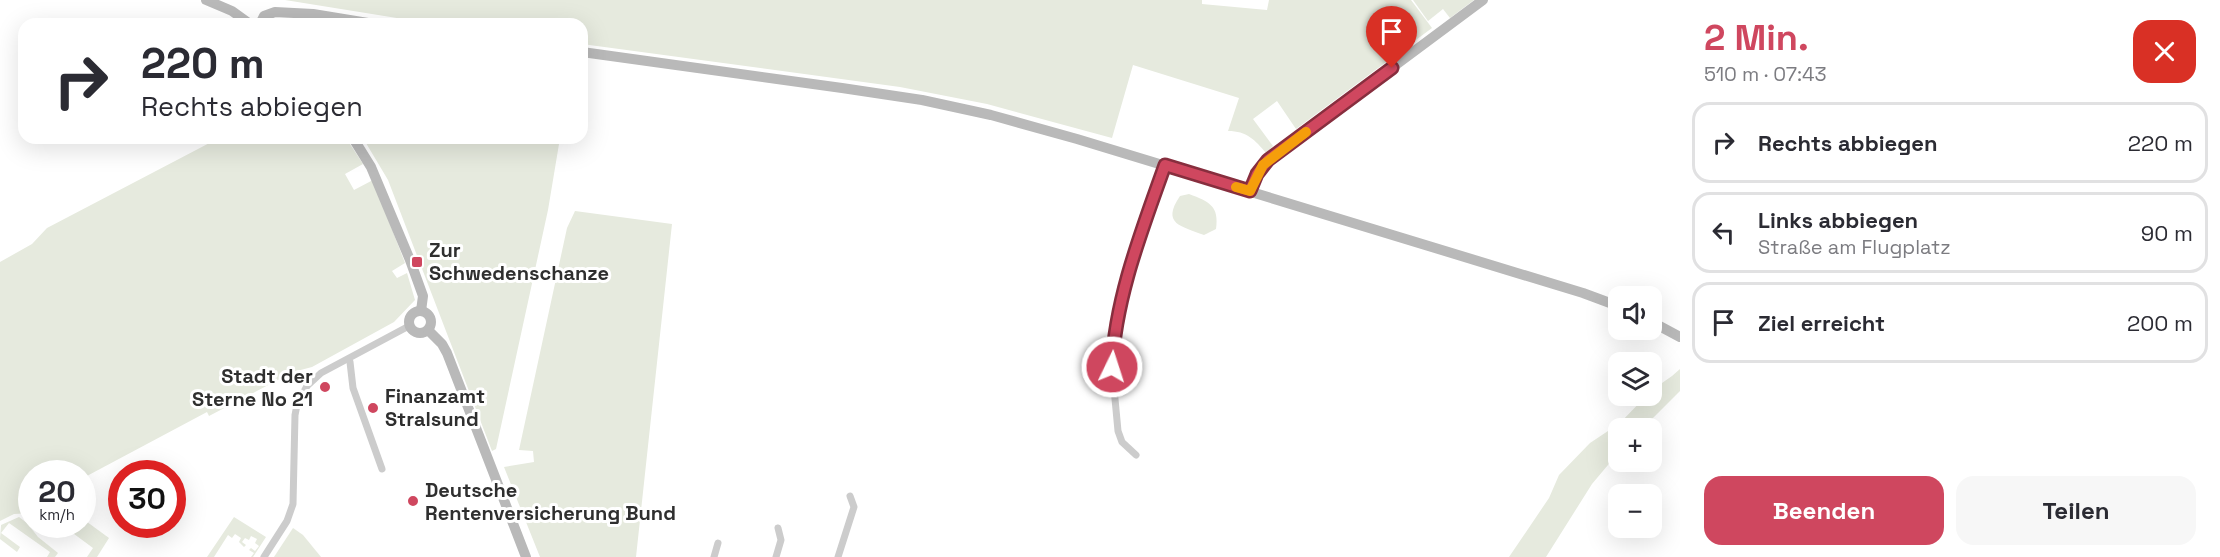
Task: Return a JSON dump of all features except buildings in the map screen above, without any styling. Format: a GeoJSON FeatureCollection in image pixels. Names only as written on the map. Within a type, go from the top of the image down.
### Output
{"type":"FeatureCollection","features":[{"type":"Feature","properties":{"kind":"main road"},"geometry":{"type":"LineString","coordinates":[[206,0],[252,18]]}},
{"type":"Feature","properties":{"kind":"main road"},"geometry":{"type":"LineString","coordinates":[[1250,191],[1257,174],[1268,160],[1483,0]]}},
{"type":"Feature","properties":{"kind":"main road"},"geometry":{"type":"LineString","coordinates":[[232,11],[242,18]]}},
{"type":"Feature","properties":{"kind":"main road"},"geometry":{"type":"LineString","coordinates":[[264,18],[271,12],[313,14],[331,18]]}},
{"type":"Feature","properties":{"kind":"main road"},"geometry":{"type":"LineString","coordinates":[[282,13],[288,18]]}},
{"type":"Feature","properties":{"kind":"main road"},"geometry":{"type":"LineString","coordinates":[[316,18],[324,17]]}},
{"type":"Feature","properties":{"kind":"main road"},"geometry":{"type":"LineString","coordinates":[[588,53],[954,106],[1165,165],[1583,292],[1608,302]]}},
{"type":"Feature","properties":{"kind":"main road"},"geometry":{"type":"LineString","coordinates":[[357,144],[371,167],[406,250],[423,296],[421,311]]}},
{"type":"Feature","properties":{"kind":"main road"},"geometry":{"type":"LineString","coordinates":[[421,311],[428,314],[431,320],[428,330],[417,333],[410,326],[411,315],[421,311]]}},
{"type":"Feature","properties":{"kind":"main road"},"geometry":{"type":"LineString","coordinates":[[1662,327],[1680,337]]}},
{"type":"Feature","properties":{"kind":"main road"},"geometry":{"type":"LineString","coordinates":[[428,330],[442,344],[447,353],[526,557]]}},
{"type":"Feature","properties":{"kind":"street"},"geometry":{"type":"LineString","coordinates":[[1136,455],[1122,442],[1118,431],[1112,367],[1113,342],[1121,302],[1165,165]]}},
{"type":"Feature","properties":{"kind":"street"},"geometry":{"type":"LineString","coordinates":[[264,557],[285,526],[293,504],[295,415],[297,405],[307,386],[327,369],[410,326]]}},
{"type":"Feature","properties":{"kind":"street"},"geometry":{"type":"LineString","coordinates":[[350,362],[353,388],[382,470]]}},
{"type":"Feature","properties":{"kind":"street"},"geometry":{"type":"LineString","coordinates":[[838,557],[854,507],[850,496]]}},
{"type":"Feature","properties":{"kind":"street"},"geometry":{"type":"LineString","coordinates":[[776,557],[782,540],[778,528]]}},
{"type":"Feature","properties":{"kind":"street"},"geometry":{"type":"LineString","coordinates":[[714,557],[718,543]]}},
{"type":"Feature","properties":{"kind":"shaded area"},"geometry":{"type":"Polygon","coordinates":[[[285,0],[1202,0],[1202,4],[1267,10],[1269,0],[1411,0],[1432,28],[1296,129],[1277,101],[1253,119],[1273,146],[1266,153],[1250,137],[1228,131],[1239,98],[1133,65],[1112,138],[987,104],[900,87],[588,45],[588,18],[397,18],[285,0]]]}},
{"type":"Feature","properties":{"kind":"shaded area"},"geometry":{"type":"Polygon","coordinates":[[[1413,0],[1474,0],[1450,18],[1443,9],[1428,21],[1413,0]]]}},
{"type":"Feature","properties":{"kind":"shaded area"},"geometry":{"type":"Polygon","coordinates":[[[208,144],[350,144],[363,164],[345,174],[354,190],[373,180],[405,263],[392,271],[397,278],[407,273],[415,300],[394,322],[312,367],[293,372],[209,416],[207,412],[117,460],[108,460],[108,465],[96,471],[96,460],[18,460],[18,514],[0,521],[0,262],[32,244],[47,228],[208,144]]]}},
{"type":"Feature","properties":{"kind":"shaded area"},"geometry":{"type":"Polygon","coordinates":[[[367,144],[559,144],[548,210],[496,449],[492,451],[388,180],[367,144]]]}},
{"type":"Feature","properties":{"kind":"shaded area"},"geometry":{"type":"Polygon","coordinates":[[[1189,194],[1212,206],[1216,215],[1216,229],[1204,235],[1176,223],[1172,213],[1175,205],[1180,196],[1189,194]]]}},
{"type":"Feature","properties":{"kind":"shaded area"},"geometry":{"type":"Polygon","coordinates":[[[575,211],[672,224],[636,557],[540,557],[504,467],[534,462],[533,451],[519,450],[567,228],[575,211]]]}},
{"type":"Feature","properties":{"kind":"shaded area"},"geometry":{"type":"Polygon","coordinates":[[[1680,369],[1680,391],[1653,418],[1625,418],[1636,406],[1662,406],[1662,383],[1680,369]]]}},
{"type":"Feature","properties":{"kind":"shaded area"},"geometry":{"type":"Polygon","coordinates":[[[1608,431],[1608,465],[1592,484],[1546,557],[1509,557],[1549,498],[1559,475],[1590,443],[1608,431]]]}},
{"type":"Feature","properties":{"kind":"shaded area"},"geometry":{"type":"Polygon","coordinates":[[[18,517],[18,529],[9,523],[1,533],[20,547],[17,552],[0,539],[1,525],[18,517]]]}},
{"type":"Feature","properties":{"kind":"shaded area"},"geometry":{"type":"Polygon","coordinates":[[[234,517],[266,537],[253,557],[251,557],[254,553],[249,550],[251,548],[255,551],[259,546],[255,543],[257,539],[251,536],[249,540],[245,538],[242,542],[246,545],[244,547],[239,542],[241,538],[235,534],[232,538],[228,535],[214,557],[207,557],[234,517]]]}},
{"type":"Feature","properties":{"kind":"shaded area"},"geometry":{"type":"Polygon","coordinates":[[[96,528],[109,538],[97,557],[87,557],[93,548],[80,538],[96,538],[96,528]]]}},
{"type":"Feature","properties":{"kind":"shaded area"},"geometry":{"type":"Polygon","coordinates":[[[293,528],[303,535],[321,557],[274,557],[293,528]]]}},
{"type":"Feature","properties":{"kind":"shaded area"},"geometry":{"type":"Polygon","coordinates":[[[30,538],[39,538],[58,553],[55,557],[47,557],[50,552],[30,538]]]}},
{"type":"Feature","properties":{"kind":"slow traffic"},"geometry":{"type":"LineString","coordinates":[[1236,187],[1250,191],[1263,165],[1306,132]]}},
{"type":"Feature","properties":{"kind":"place","name":"Zur Schwedenschanze"},"geometry":{"type":"Point","coordinates":[417,262]}},
{"type":"Feature","properties":{"kind":"place","name":"Stadt der Sterne No 21"},"geometry":{"type":"Point","coordinates":[325,387]}},
{"type":"Feature","properties":{"kind":"place","name":"Finanzamt Stralsund"},"geometry":{"type":"Point","coordinates":[373,408]}},
{"type":"Feature","properties":{"kind":"place","name":"Deutsche Rentenversicherung Bund"},"geometry":{"type":"Point","coordinates":[413,501]}},
{"type":"Feature","properties":{"kind":"route"},"geometry":{"type":"LineString","coordinates":[[1112,367],[1118,313],[1165,165],[1250,191],[1257,174],[1268,160],[1392,68]]}}]}
